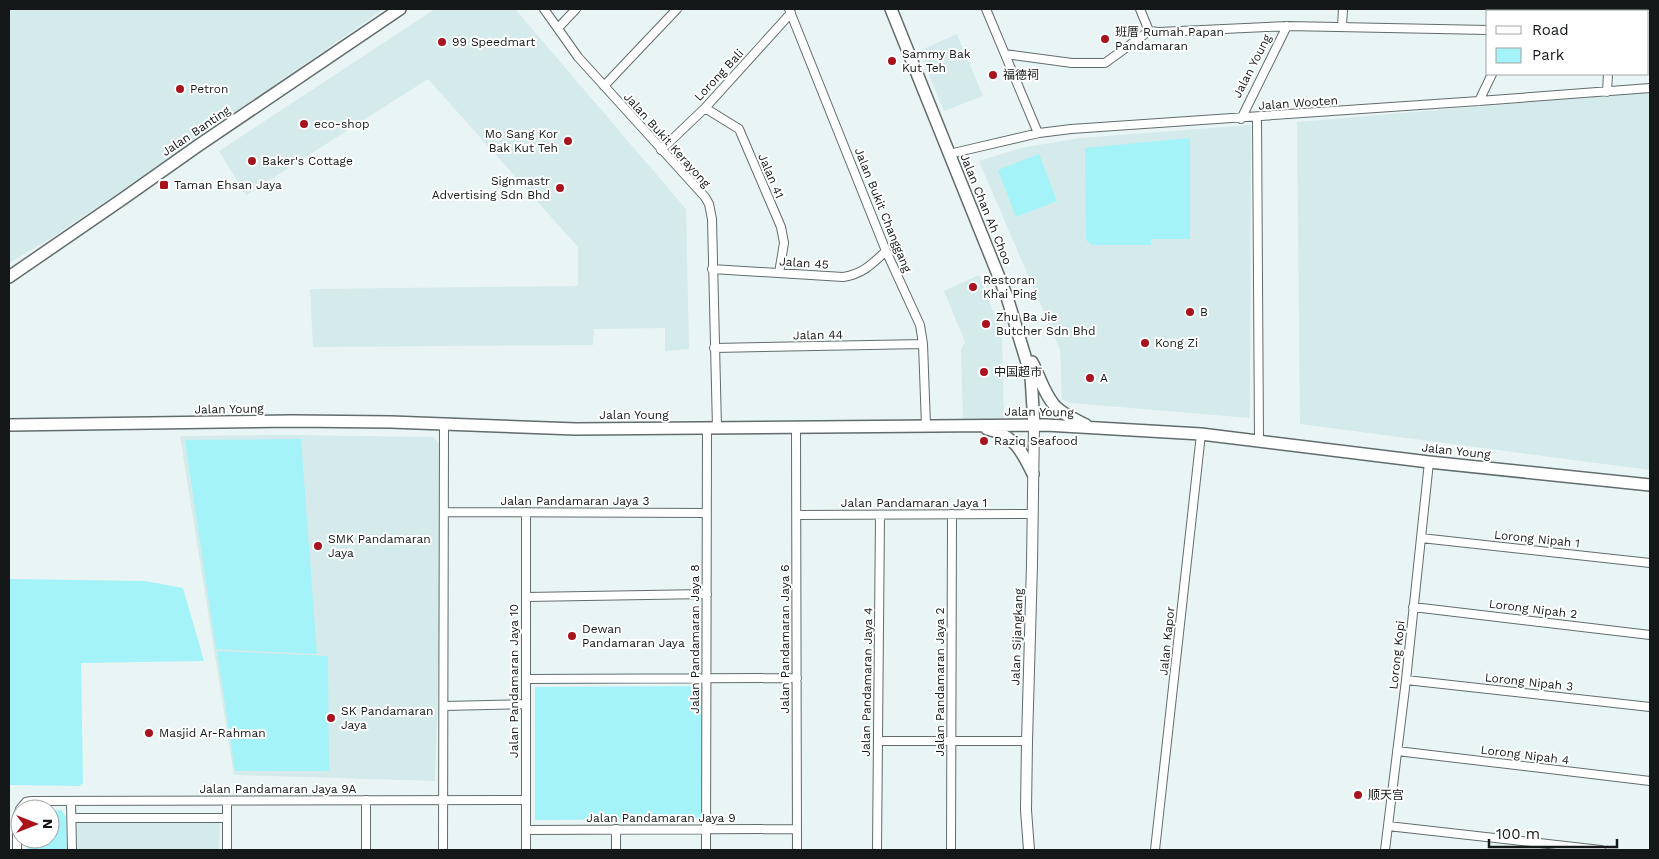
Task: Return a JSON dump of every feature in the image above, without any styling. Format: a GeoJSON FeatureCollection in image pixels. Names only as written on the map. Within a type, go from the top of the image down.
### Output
{"type":"FeatureCollection","features":[{"type":"Feature","properties":{"kind":"main road","name":"Jalan Banting"},"geometry":{"type":"LineString","coordinates":[[9,276],[400,9]]}},
{"type":"Feature","properties":{"kind":"main road","name":"Jalan Chan Ah Choo"},"geometry":{"type":"LineString","coordinates":[[891,9],[1007,297],[1031,376],[1034,425]]}},
{"type":"Feature","properties":{"kind":"main road"},"geometry":{"type":"LineString","coordinates":[[1018,331],[1049,398],[1062,412],[1090,427]]}},
{"type":"Feature","properties":{"kind":"main road","name":"Jalan Young"},"geometry":{"type":"LineString","coordinates":[[9,425],[293,421],[390,422],[576,429],[1034,425],[1090,427],[1201,434],[1429,462],[1650,485]]}},
{"type":"Feature","properties":{"kind":"main road"},"geometry":{"type":"LineString","coordinates":[[975,426],[993,430],[1015,443],[1033,474]]}},
{"type":"Feature","properties":{"kind":"street","name":"Jalan Bukit Kerayong"},"geometry":{"type":"LineString","coordinates":[[544,9],[578,57],[709,204],[712,219],[714,348],[712,428]]}},
{"type":"Feature","properties":{"kind":"street"},"geometry":{"type":"LineString","coordinates":[[558,28],[576,9]]}},
{"type":"Feature","properties":{"kind":"street"},"geometry":{"type":"LineString","coordinates":[[604,86],[677,9]]}},
{"type":"Feature","properties":{"kind":"street"},"geometry":{"type":"LineString","coordinates":[[986,9],[1038,133]]}},
{"type":"Feature","properties":{"kind":"street"},"geometry":{"type":"LineString","coordinates":[[1140,9],[1149,31]]}},
{"type":"Feature","properties":{"kind":"street"},"geometry":{"type":"LineString","coordinates":[[1342,26],[1343,9]]}},
{"type":"Feature","properties":{"kind":"street","name":"Lorong Bali"},"geometry":{"type":"LineString","coordinates":[[661,150],[705,108],[790,11]]}},
{"type":"Feature","properties":{"kind":"street","name":"Jalan Bukit Changgang"},"geometry":{"type":"LineString","coordinates":[[790,11],[886,251],[920,325],[923,344],[926,426]]}},
{"type":"Feature","properties":{"kind":"street"},"geometry":{"type":"LineString","coordinates":[[1005,54],[1072,63],[1105,62],[1149,31],[1288,26],[1486,30]]}},
{"type":"Feature","properties":{"kind":"street","name":"Jalan Young"},"geometry":{"type":"LineString","coordinates":[[1241,119],[1288,26]]}},
{"type":"Feature","properties":{"kind":"street"},"geometry":{"type":"LineString","coordinates":[[1479,102],[1492,75]]}},
{"type":"Feature","properties":{"kind":"street"},"geometry":{"type":"LineString","coordinates":[[1607,92],[1608,75]]}},
{"type":"Feature","properties":{"kind":"street","name":"Jalan Wooten"},"geometry":{"type":"LineString","coordinates":[[949,154],[1038,133],[1650,88]]}},
{"type":"Feature","properties":{"kind":"street","name":"Jalan 41"},"geometry":{"type":"LineString","coordinates":[[705,108],[739,129],[781,227],[784,243],[779,273]]}},
{"type":"Feature","properties":{"kind":"street"},"geometry":{"type":"LineString","coordinates":[[1257,117],[1259,441]]}},
{"type":"Feature","properties":{"kind":"street","name":"Jalan 45"},"geometry":{"type":"LineString","coordinates":[[712,269],[843,277],[855,275],[865,270],[886,251]]}},
{"type":"Feature","properties":{"kind":"street","name":"Jalan 44"},"geometry":{"type":"LineString","coordinates":[[714,348],[923,344]]}},
{"type":"Feature","properties":{"kind":"street"},"geometry":{"type":"LineString","coordinates":[[443,850],[444,425]]}},
{"type":"Feature","properties":{"kind":"street","name":"Jalan Sijangkang"},"geometry":{"type":"LineString","coordinates":[[1028,850],[1026,810],[1034,425]]}},
{"type":"Feature","properties":{"kind":"street","name":"Jalan Pandamaran Jaya 6"},"geometry":{"type":"LineString","coordinates":[[796,427],[797,850]]}},
{"type":"Feature","properties":{"kind":"street","name":"Jalan Pandamaran Jaya 8"},"geometry":{"type":"LineString","coordinates":[[706,850],[707,513],[712,428]]}},
{"type":"Feature","properties":{"kind":"street","name":"Jalan Kapor"},"geometry":{"type":"LineString","coordinates":[[1155,850],[1201,434]]}},
{"type":"Feature","properties":{"kind":"street","name":"Lorong Kopi"},"geometry":{"type":"LineString","coordinates":[[1385,850],[1406,680],[1429,462]]}},
{"type":"Feature","properties":{"kind":"street","name":"Jalan Pandamaran Jaya 3"},"geometry":{"type":"LineString","coordinates":[[444,512],[707,513]]}},
{"type":"Feature","properties":{"kind":"street","name":"Jalan Pandamaran Jaya 10"},"geometry":{"type":"LineString","coordinates":[[526,512],[526,850]]}},
{"type":"Feature","properties":{"kind":"street","name":"Jalan Pandamaran Jaya 2"},"geometry":{"type":"LineString","coordinates":[[951,850],[952,514]]}},
{"type":"Feature","properties":{"kind":"street","name":"Jalan Pandamaran Jaya 1"},"geometry":{"type":"LineString","coordinates":[[797,515],[1032,514]]}},
{"type":"Feature","properties":{"kind":"street","name":"Jalan Pandamaran Jaya 4"},"geometry":{"type":"LineString","coordinates":[[877,850],[880,515]]}},
{"type":"Feature","properties":{"kind":"street","name":"Lorong Nipah 1"},"geometry":{"type":"LineString","coordinates":[[1421,538],[1650,563]]}},
{"type":"Feature","properties":{"kind":"street"},"geometry":{"type":"LineString","coordinates":[[526,597],[706,594]]}},
{"type":"Feature","properties":{"kind":"street","name":"Lorong Nipah 2"},"geometry":{"type":"LineString","coordinates":[[1413,606],[1650,635]]}},
{"type":"Feature","properties":{"kind":"street"},"geometry":{"type":"LineString","coordinates":[[526,679],[797,678]]}},
{"type":"Feature","properties":{"kind":"street","name":"Lorong Nipah 3"},"geometry":{"type":"LineString","coordinates":[[1406,680],[1650,707]]}},
{"type":"Feature","properties":{"kind":"street"},"geometry":{"type":"LineString","coordinates":[[444,706],[526,704]]}},
{"type":"Feature","properties":{"kind":"street"},"geometry":{"type":"LineString","coordinates":[[878,741],[1027,741]]}},
{"type":"Feature","properties":{"kind":"street","name":"Lorong Nipah 4"},"geometry":{"type":"LineString","coordinates":[[1397,751],[1650,781]]}},
{"type":"Feature","properties":{"kind":"street"},"geometry":{"type":"LineString","coordinates":[[366,800],[366,850]]}},
{"type":"Feature","properties":{"kind":"street","name":"Jalan Pandamaran Jaya 9A"},"geometry":{"type":"LineString","coordinates":[[60,801],[526,800]]}},
{"type":"Feature","properties":{"kind":"street"},"geometry":{"type":"LineString","coordinates":[[72,801],[72,850]]}},
{"type":"Feature","properties":{"kind":"street"},"geometry":{"type":"LineString","coordinates":[[227,801],[227,850]]}},
{"type":"Feature","properties":{"kind":"street"},"geometry":{"type":"LineString","coordinates":[[72,818],[227,818]]}},
{"type":"Feature","properties":{"kind":"street"},"geometry":{"type":"LineString","coordinates":[[1388,826],[1601,850]]}},
{"type":"Feature","properties":{"kind":"street","name":"Jalan Pandamaran Jaya 9"},"geometry":{"type":"LineString","coordinates":[[526,830],[797,829]]}},
{"type":"Feature","properties":{"kind":"street"},"geometry":{"type":"LineString","coordinates":[[616,830],[616,850]]}},
{"type":"Feature","properties":{"kind":"shaded area"},"geometry":{"type":"Polygon","coordinates":[[[9,9],[384,9],[152,170],[45,242],[9,263],[9,9]]]}},
{"type":"Feature","properties":{"kind":"shaded area"},"geometry":{"type":"Polygon","coordinates":[[[435,9],[515,9],[686,209],[689,349],[665,351],[665,328],[594,329],[593,345],[313,347],[310,289],[578,286],[578,247],[428,79],[246,195],[219,151],[435,9]]]}},
{"type":"Feature","properties":{"kind":"shaded area"},"geometry":{"type":"Polygon","coordinates":[[[957,34],[983,96],[944,111],[919,51],[957,34]]]}},
{"type":"Feature","properties":{"kind":"shaded area"},"geometry":{"type":"Polygon","coordinates":[[[1650,92],[1650,470],[1300,424],[1297,122],[1650,92]]]}},
{"type":"Feature","properties":{"kind":"shaded area"},"geometry":{"type":"Polygon","coordinates":[[[1251,125],[1250,418],[1071,403],[1062,399],[1060,350],[979,161],[1021,148],[1080,138],[1251,125]]]}},
{"type":"Feature","properties":{"kind":"shaded area"},"geometry":{"type":"Polygon","coordinates":[[[979,275],[1002,334],[1004,418],[963,419],[961,350],[965,342],[944,291],[979,275]]]}},
{"type":"Feature","properties":{"kind":"shaded area","name":"SMK Pandamaran Jaya"},"geometry":{"type":"Polygon","coordinates":[[[180,436],[433,437],[439,443],[439,661],[435,781],[234,775],[180,436]]]}},
{"type":"Feature","properties":{"kind":"shaded area"},"geometry":{"type":"Polygon","coordinates":[[[220,821],[219,850],[75,850],[75,822],[220,821]]]}},
{"type":"Feature","properties":{"kind":"green space"},"geometry":{"type":"Polygon","coordinates":[[[1190,138],[1190,239],[1151,239],[1151,245],[1092,245],[1086,240],[1085,148],[1190,138]]]}},
{"type":"Feature","properties":{"kind":"green space"},"geometry":{"type":"Polygon","coordinates":[[[1039,154],[1057,201],[1016,217],[998,170],[1039,154]]]}},
{"type":"Feature","properties":{"kind":"green space"},"geometry":{"type":"Polygon","coordinates":[[[301,439],[317,654],[216,649],[185,440],[301,439]]]}},
{"type":"Feature","properties":{"kind":"green space"},"geometry":{"type":"Polygon","coordinates":[[[9,579],[145,581],[183,588],[204,661],[81,663],[83,783],[79,786],[9,785],[9,579]]]}},
{"type":"Feature","properties":{"kind":"green space"},"geometry":{"type":"Polygon","coordinates":[[[217,651],[328,656],[329,771],[235,771],[217,651]]]}},
{"type":"Feature","properties":{"kind":"green space"},"geometry":{"type":"Polygon","coordinates":[[[703,686],[704,819],[535,820],[535,687],[703,686]]]}},
{"type":"Feature","properties":{"kind":"green space"},"geometry":{"type":"Polygon","coordinates":[[[60,810],[66,817],[67,850],[28,850],[60,849],[60,810]]]}},
{"type":"Feature","properties":{"kind":"place","name":"班厝 Rumah Papan Pandamaran"},"geometry":{"type":"Point","coordinates":[1105,39]}},
{"type":"Feature","properties":{"kind":"place","name":"99 Speedmart"},"geometry":{"type":"Point","coordinates":[442,42]}},
{"type":"Feature","properties":{"kind":"place","name":"Sammy Bak Kut Teh"},"geometry":{"type":"Point","coordinates":[892,61]}},
{"type":"Feature","properties":{"kind":"place","name":"福德祠"},"geometry":{"type":"Point","coordinates":[993,75]}},
{"type":"Feature","properties":{"kind":"place","name":"Petron"},"geometry":{"type":"Point","coordinates":[180,89]}},
{"type":"Feature","properties":{"kind":"place","name":"eco-shop"},"geometry":{"type":"Point","coordinates":[304,124]}},
{"type":"Feature","properties":{"kind":"place","name":"Mo Sang Kor Bak Kut Teh"},"geometry":{"type":"Point","coordinates":[568,141]}},
{"type":"Feature","properties":{"kind":"place","name":"Baker's Cottage"},"geometry":{"type":"Point","coordinates":[252,161]}},
{"type":"Feature","properties":{"kind":"place","name":"Taman Ehsan Jaya"},"geometry":{"type":"Point","coordinates":[164,185]}},
{"type":"Feature","properties":{"kind":"place","name":"Signmastr Advertising Sdn Bhd"},"geometry":{"type":"Point","coordinates":[560,188]}},
{"type":"Feature","properties":{"kind":"place","name":"Restoran Khai Ping"},"geometry":{"type":"Point","coordinates":[973,287]}},
{"type":"Feature","properties":{"kind":"place","name":"B"},"geometry":{"type":"Point","coordinates":[1190,312]}},
{"type":"Feature","properties":{"kind":"place","name":"Zhu Ba Jie Butcher Sdn Bhd"},"geometry":{"type":"Point","coordinates":[986,324]}},
{"type":"Feature","properties":{"kind":"place","name":"Kong Zi"},"geometry":{"type":"Point","coordinates":[1145,343]}},
{"type":"Feature","properties":{"kind":"place","name":"中国超市"},"geometry":{"type":"Point","coordinates":[984,372]}},
{"type":"Feature","properties":{"kind":"place","name":"A"},"geometry":{"type":"Point","coordinates":[1090,378]}},
{"type":"Feature","properties":{"kind":"place","name":"Raziq Seafood"},"geometry":{"type":"Point","coordinates":[984,441]}},
{"type":"Feature","properties":{"kind":"place","name":"SMK Pandamaran Jaya"},"geometry":{"type":"Point","coordinates":[318,546]}},
{"type":"Feature","properties":{"kind":"place","name":"Dewan Pandamaran Jaya"},"geometry":{"type":"Point","coordinates":[572,636]}},
{"type":"Feature","properties":{"kind":"place","name":"SK Pandamaran Jaya"},"geometry":{"type":"Point","coordinates":[331,718]}},
{"type":"Feature","properties":{"kind":"place","name":"Masjid Ar-Rahman"},"geometry":{"type":"Point","coordinates":[149,733]}},
{"type":"Feature","properties":{"kind":"place","name":"顺天宫"},"geometry":{"type":"Point","coordinates":[1358,795]}}]}
